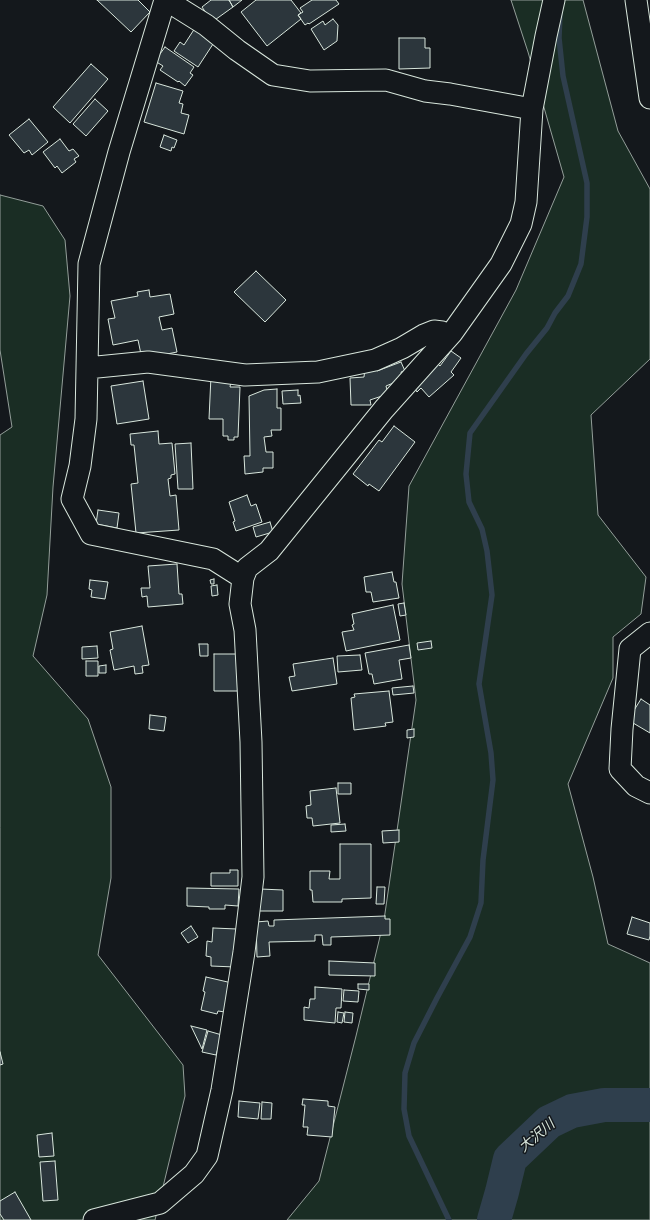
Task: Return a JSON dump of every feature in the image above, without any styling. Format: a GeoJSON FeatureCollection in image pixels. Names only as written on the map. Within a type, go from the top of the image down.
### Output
{"type":"FeatureCollection","features":[{"type":"Feature","properties":{"kind":"street"},"geometry":{"type":"LineString","coordinates":[[243,578],[213,559],[91,534],[72,499],[80,466],[86,419],[89,264],[119,152],[166,0],[206,25],[237,50],[273,75],[310,81],[386,80],[425,91],[532,109]]}},
{"type":"Feature","properties":{"kind":"street"},"geometry":{"type":"LineString","coordinates":[[94,1220],[160,1203],[194,1174],[207,1156],[222,1090],[244,952],[253,877],[251,742],[245,630],[240,604],[243,578],[247,568],[269,551],[384,409],[450,335],[501,264],[521,224],[526,202],[532,109],[554,0]]}},
{"type":"Feature","properties":{"kind":"street"},"geometry":{"type":"LineString","coordinates":[[636,0],[650,98]]}},
{"type":"Feature","properties":{"kind":"street"},"geometry":{"type":"LineString","coordinates":[[87,368],[148,362],[245,376],[318,372],[375,360],[434,331],[450,335]]}},
{"type":"Feature","properties":{"kind":"street"},"geometry":{"type":"LineString","coordinates":[[650,633],[630,649],[622,729],[620,769],[636,786],[650,793]]}},
{"type":"Feature","properties":{"kind":"green space"},"geometry":{"type":"Polygon","coordinates":[[[511,0],[583,0],[618,131],[650,189],[650,359],[591,415],[598,515],[646,577],[641,614],[613,637],[613,678],[568,784],[593,877],[608,944],[650,963],[650,1220],[287,1220],[319,1181],[384,920],[416,700],[402,584],[409,486],[516,290],[564,177],[528,52],[511,0]]]}},
{"type":"Feature","properties":{"kind":"green space"},"geometry":{"type":"Polygon","coordinates":[[[0,195],[43,206],[65,240],[70,296],[53,487],[47,595],[33,656],[88,719],[111,787],[111,878],[98,955],[183,1065],[185,1096],[155,1220],[0,1220],[0,435],[12,427],[0,350],[0,195]]]}},
{"type":"Feature","properties":{"kind":"building"},"geometry":{"type":"Polygon","coordinates":[[[97,0],[138,0],[150,12],[131,32],[97,0]]]}},
{"type":"Feature","properties":{"kind":"building"},"geometry":{"type":"Polygon","coordinates":[[[211,0],[229,0],[233,7],[212,22],[202,7],[211,0]]]}},
{"type":"Feature","properties":{"kind":"building"},"geometry":{"type":"Polygon","coordinates":[[[229,0],[242,0],[233,7],[229,0]]]}},
{"type":"Feature","properties":{"kind":"building"},"geometry":{"type":"Polygon","coordinates":[[[256,0],[291,0],[301,13],[298,15],[301,19],[267,46],[241,12],[256,0]]]}},
{"type":"Feature","properties":{"kind":"building"},"geometry":{"type":"Polygon","coordinates":[[[312,0],[336,0],[339,4],[309,24],[308,23],[305,25],[298,15],[303,12],[300,8],[312,0]]]}},
{"type":"Feature","properties":{"kind":"building"},"geometry":{"type":"Polygon","coordinates":[[[333,19],[338,25],[337,41],[324,50],[311,29],[323,21],[325,25],[333,19]]]}},
{"type":"Feature","properties":{"kind":"building"},"geometry":{"type":"Polygon","coordinates":[[[195,28],[215,41],[198,67],[174,51],[180,42],[184,45],[195,28]]]}},
{"type":"Feature","properties":{"kind":"building"},"geometry":{"type":"Polygon","coordinates":[[[399,38],[425,38],[425,48],[430,48],[430,68],[399,69],[399,38]]]}},
{"type":"Feature","properties":{"kind":"building"},"geometry":{"type":"Polygon","coordinates":[[[165,47],[194,67],[190,73],[193,75],[185,86],[160,70],[163,66],[155,61],[165,47]]]}},
{"type":"Feature","properties":{"kind":"building"},"geometry":{"type":"Polygon","coordinates":[[[91,64],[108,79],[70,123],[53,107],[91,64]]]}},
{"type":"Feature","properties":{"kind":"building"},"geometry":{"type":"Polygon","coordinates":[[[156,83],[183,91],[179,103],[183,104],[181,113],[189,115],[184,134],[144,122],[156,83]]]}},
{"type":"Feature","properties":{"kind":"building"},"geometry":{"type":"Polygon","coordinates":[[[95,99],[108,111],[86,136],[73,124],[95,99]]]}},
{"type":"Feature","properties":{"kind":"building"},"geometry":{"type":"Polygon","coordinates":[[[29,119],[48,142],[32,155],[29,150],[24,153],[9,135],[29,119]]]}},
{"type":"Feature","properties":{"kind":"building"},"geometry":{"type":"Polygon","coordinates":[[[164,135],[177,140],[171,151],[160,147],[164,135]]]}},
{"type":"Feature","properties":{"kind":"building"},"geometry":{"type":"Polygon","coordinates":[[[60,139],[69,151],[73,149],[79,156],[74,159],[76,162],[62,173],[57,166],[55,168],[43,152],[60,139]]]}},
{"type":"Feature","properties":{"kind":"building"},"geometry":{"type":"Polygon","coordinates":[[[256,271],[286,300],[265,322],[234,292],[256,271]]]}},
{"type":"Feature","properties":{"kind":"building"},"geometry":{"type":"Polygon","coordinates":[[[149,290],[150,297],[170,294],[174,314],[159,317],[162,330],[172,328],[177,352],[142,359],[138,340],[113,345],[108,319],[115,318],[111,301],[138,296],[137,292],[149,290]]]}},
{"type":"Feature","properties":{"kind":"building"},"geometry":{"type":"Polygon","coordinates":[[[451,351],[461,358],[451,372],[454,375],[429,397],[421,388],[417,392],[414,387],[430,373],[427,371],[436,362],[440,366],[451,351]]]}},
{"type":"Feature","properties":{"kind":"building"},"geometry":{"type":"Polygon","coordinates":[[[401,362],[405,371],[401,372],[403,379],[386,386],[388,394],[370,400],[371,405],[351,405],[350,378],[364,377],[365,368],[375,367],[377,371],[401,362]]]}},
{"type":"Feature","properties":{"kind":"building"},"geometry":{"type":"Polygon","coordinates":[[[211,376],[231,381],[230,387],[240,387],[238,437],[234,437],[234,440],[228,440],[228,436],[223,436],[223,419],[209,419],[211,376]]]}},
{"type":"Feature","properties":{"kind":"building"},"geometry":{"type":"Polygon","coordinates":[[[143,381],[149,419],[117,424],[111,386],[143,381]]]}},
{"type":"Feature","properties":{"kind":"building"},"geometry":{"type":"Polygon","coordinates":[[[277,389],[277,408],[281,408],[281,430],[271,430],[272,436],[264,437],[266,452],[273,452],[273,468],[263,468],[263,472],[245,474],[244,456],[250,456],[249,396],[264,390],[277,389]]]}},
{"type":"Feature","properties":{"kind":"building"},"geometry":{"type":"Polygon","coordinates":[[[298,390],[298,396],[300,395],[301,403],[283,404],[282,391],[298,390]]]}},
{"type":"Feature","properties":{"kind":"building"},"geometry":{"type":"Polygon","coordinates":[[[394,426],[415,442],[379,491],[369,484],[368,486],[353,474],[379,440],[382,442],[394,426]]]}},
{"type":"Feature","properties":{"kind":"building"},"geometry":{"type":"Polygon","coordinates":[[[158,431],[159,444],[172,443],[175,474],[171,475],[171,478],[168,479],[170,496],[176,495],[179,530],[136,533],[131,484],[138,483],[134,445],[131,445],[130,434],[158,431]]]}},
{"type":"Feature","properties":{"kind":"building"},"geometry":{"type":"Polygon","coordinates":[[[191,443],[193,489],[178,489],[175,444],[191,443]]]}},
{"type":"Feature","properties":{"kind":"building"},"geometry":{"type":"Polygon","coordinates":[[[247,495],[251,506],[256,504],[262,522],[236,531],[233,522],[235,521],[229,502],[247,495]]]}},
{"type":"Feature","properties":{"kind":"building"},"geometry":{"type":"Polygon","coordinates":[[[98,510],[119,513],[117,528],[96,524],[98,510]]]}},
{"type":"Feature","properties":{"kind":"building"},"geometry":{"type":"Polygon","coordinates":[[[270,522],[273,532],[256,537],[253,527],[270,522]]]}},
{"type":"Feature","properties":{"kind":"building"},"geometry":{"type":"Polygon","coordinates":[[[177,564],[179,594],[182,594],[183,604],[148,607],[147,596],[142,597],[141,588],[150,588],[148,566],[177,564]]]}},
{"type":"Feature","properties":{"kind":"building"},"geometry":{"type":"Polygon","coordinates":[[[392,572],[394,582],[396,582],[399,598],[373,602],[371,592],[366,592],[364,577],[392,572]]]}},
{"type":"Feature","properties":{"kind":"building"},"geometry":{"type":"Polygon","coordinates":[[[214,579],[214,584],[211,584],[210,580],[214,579]]]}},
{"type":"Feature","properties":{"kind":"building"},"geometry":{"type":"Polygon","coordinates":[[[90,580],[108,582],[105,599],[91,597],[92,590],[89,589],[90,580]]]}},
{"type":"Feature","properties":{"kind":"building"},"geometry":{"type":"Polygon","coordinates":[[[217,585],[218,595],[212,596],[211,586],[217,585]]]}},
{"type":"Feature","properties":{"kind":"building"},"geometry":{"type":"Polygon","coordinates":[[[404,603],[406,615],[400,616],[398,604],[404,603]]]}},
{"type":"Feature","properties":{"kind":"building"},"geometry":{"type":"Polygon","coordinates":[[[393,605],[400,640],[346,651],[342,632],[354,630],[352,625],[354,624],[352,614],[393,605]]]}},
{"type":"Feature","properties":{"kind":"building"},"geometry":{"type":"Polygon","coordinates":[[[142,626],[149,665],[142,666],[143,673],[135,674],[134,666],[114,670],[110,650],[113,649],[110,632],[142,626]]]}},
{"type":"Feature","properties":{"kind":"building"},"geometry":{"type":"Polygon","coordinates":[[[431,641],[432,648],[418,650],[417,643],[431,641]]]}},
{"type":"Feature","properties":{"kind":"building"},"geometry":{"type":"Polygon","coordinates":[[[199,644],[208,644],[208,656],[200,656],[199,644]]]}},
{"type":"Feature","properties":{"kind":"building"},"geometry":{"type":"Polygon","coordinates":[[[409,645],[411,658],[399,660],[402,679],[374,684],[372,674],[369,674],[365,653],[409,645]]]}},
{"type":"Feature","properties":{"kind":"building"},"geometry":{"type":"Polygon","coordinates":[[[97,646],[98,658],[82,659],[82,647],[97,646]]]}},
{"type":"Feature","properties":{"kind":"building"},"geometry":{"type":"Polygon","coordinates":[[[214,654],[244,654],[240,691],[214,691],[214,654]]]}},
{"type":"Feature","properties":{"kind":"building"},"geometry":{"type":"Polygon","coordinates":[[[360,655],[362,670],[338,672],[337,656],[360,655]]]}},
{"type":"Feature","properties":{"kind":"building"},"geometry":{"type":"Polygon","coordinates":[[[333,658],[337,684],[292,691],[289,677],[295,676],[293,664],[333,658]]]}},
{"type":"Feature","properties":{"kind":"building"},"geometry":{"type":"Polygon","coordinates":[[[86,661],[98,661],[98,676],[86,676],[86,661]]]}},
{"type":"Feature","properties":{"kind":"building"},"geometry":{"type":"Polygon","coordinates":[[[106,665],[106,673],[99,673],[99,666],[106,665]]]}},
{"type":"Feature","properties":{"kind":"building"},"geometry":{"type":"Polygon","coordinates":[[[413,686],[414,693],[393,695],[392,688],[413,686]]]}},
{"type":"Feature","properties":{"kind":"building"},"geometry":{"type":"Polygon","coordinates":[[[389,691],[393,722],[385,723],[386,726],[354,730],[351,698],[355,697],[354,694],[389,691]]]}},
{"type":"Feature","properties":{"kind":"building"},"geometry":{"type":"Polygon","coordinates":[[[641,699],[650,705],[650,733],[628,720],[641,699]]]}},
{"type":"Feature","properties":{"kind":"building"},"geometry":{"type":"Polygon","coordinates":[[[150,715],[166,717],[164,731],[149,729],[150,715]]]}},
{"type":"Feature","properties":{"kind":"building"},"geometry":{"type":"Polygon","coordinates":[[[414,729],[414,737],[407,738],[407,730],[414,729]]]}},
{"type":"Feature","properties":{"kind":"building"},"geometry":{"type":"Polygon","coordinates":[[[338,783],[351,783],[351,794],[338,794],[338,783]]]}},
{"type":"Feature","properties":{"kind":"building"},"geometry":{"type":"Polygon","coordinates":[[[336,788],[340,823],[313,826],[312,818],[307,818],[306,806],[311,805],[310,791],[336,788]]]}},
{"type":"Feature","properties":{"kind":"building"},"geometry":{"type":"Polygon","coordinates":[[[345,824],[346,831],[331,832],[331,825],[345,824]]]}},
{"type":"Feature","properties":{"kind":"building"},"geometry":{"type":"Polygon","coordinates":[[[399,830],[399,842],[383,843],[382,831],[399,830]]]}},
{"type":"Feature","properties":{"kind":"building"},"geometry":{"type":"Polygon","coordinates":[[[340,844],[371,844],[371,898],[342,899],[342,902],[313,902],[312,890],[310,890],[310,871],[330,871],[329,879],[340,879],[340,844]]]}},
{"type":"Feature","properties":{"kind":"building"},"geometry":{"type":"Polygon","coordinates":[[[230,870],[238,870],[238,886],[211,886],[211,873],[230,873],[230,870]]]}},
{"type":"Feature","properties":{"kind":"building"},"geometry":{"type":"Polygon","coordinates":[[[377,887],[385,887],[384,904],[376,904],[377,887]]]}},
{"type":"Feature","properties":{"kind":"building"},"geometry":{"type":"Polygon","coordinates":[[[187,888],[239,889],[238,906],[225,905],[225,909],[209,909],[209,907],[187,906],[187,888]]]}},
{"type":"Feature","properties":{"kind":"building"},"geometry":{"type":"Polygon","coordinates":[[[260,889],[283,890],[283,911],[259,911],[260,889]]]}},
{"type":"Feature","properties":{"kind":"building"},"geometry":{"type":"Polygon","coordinates":[[[385,916],[385,919],[390,919],[390,935],[331,937],[331,945],[323,945],[322,935],[315,935],[315,941],[269,942],[270,956],[257,957],[256,922],[268,921],[269,926],[274,926],[274,920],[385,916]]]}},
{"type":"Feature","properties":{"kind":"building"},"geometry":{"type":"Polygon","coordinates":[[[632,917],[650,923],[649,940],[627,934],[632,917]]]}},
{"type":"Feature","properties":{"kind":"building"},"geometry":{"type":"Polygon","coordinates":[[[191,926],[198,937],[188,943],[181,933],[191,926]]]}},
{"type":"Feature","properties":{"kind":"building"},"geometry":{"type":"Polygon","coordinates":[[[213,928],[237,929],[235,967],[211,966],[211,957],[206,956],[207,941],[212,942],[213,928]]]}},
{"type":"Feature","properties":{"kind":"building"},"geometry":{"type":"Polygon","coordinates":[[[329,961],[375,963],[375,976],[329,975],[329,961]]]}},
{"type":"Feature","properties":{"kind":"building"},"geometry":{"type":"Polygon","coordinates":[[[206,977],[232,983],[225,1012],[218,1011],[217,1014],[201,1010],[205,992],[203,991],[206,977]]]}},
{"type":"Feature","properties":{"kind":"building"},"geometry":{"type":"Polygon","coordinates":[[[358,984],[369,984],[369,990],[358,989],[358,984]]]}},
{"type":"Feature","properties":{"kind":"building"},"geometry":{"type":"Polygon","coordinates":[[[315,987],[342,989],[341,1008],[336,1008],[335,1023],[304,1020],[304,1007],[309,1008],[310,999],[315,999],[315,987]]]}},
{"type":"Feature","properties":{"kind":"building"},"geometry":{"type":"Polygon","coordinates":[[[344,990],[359,991],[358,1002],[343,1001],[344,990]]]}},
{"type":"Feature","properties":{"kind":"building"},"geometry":{"type":"Polygon","coordinates":[[[338,1012],[344,1013],[342,1023],[337,1022],[338,1012]]]}},
{"type":"Feature","properties":{"kind":"building"},"geometry":{"type":"Polygon","coordinates":[[[345,1012],[353,1013],[352,1023],[344,1022],[345,1012]]]}},
{"type":"Feature","properties":{"kind":"building"},"geometry":{"type":"Polygon","coordinates":[[[191,1026],[207,1030],[202,1049],[191,1026]]]}},
{"type":"Feature","properties":{"kind":"building"},"geometry":{"type":"Polygon","coordinates":[[[208,1031],[222,1035],[216,1055],[202,1052],[208,1031]]]}},
{"type":"Feature","properties":{"kind":"building"},"geometry":{"type":"Polygon","coordinates":[[[0,1052],[3,1064],[0,1065],[0,1052]]]}},
{"type":"Feature","properties":{"kind":"building"},"geometry":{"type":"Polygon","coordinates":[[[303,1099],[328,1101],[328,1106],[335,1107],[332,1137],[307,1135],[308,1127],[303,1127],[305,1105],[302,1105],[303,1099]]]}},
{"type":"Feature","properties":{"kind":"building"},"geometry":{"type":"Polygon","coordinates":[[[239,1101],[260,1103],[258,1119],[238,1117],[239,1101]]]}},
{"type":"Feature","properties":{"kind":"building"},"geometry":{"type":"Polygon","coordinates":[[[262,1102],[272,1103],[271,1119],[261,1119],[262,1102]]]}},
{"type":"Feature","properties":{"kind":"building"},"geometry":{"type":"Polygon","coordinates":[[[52,1133],[54,1156],[39,1157],[37,1135],[52,1133]]]}},
{"type":"Feature","properties":{"kind":"building"},"geometry":{"type":"Polygon","coordinates":[[[55,1161],[58,1200],[43,1201],[40,1162],[55,1161]]]}},
{"type":"Feature","properties":{"kind":"building"},"geometry":{"type":"Polygon","coordinates":[[[15,1192],[31,1220],[4,1220],[0,1214],[0,1201],[15,1192]]]}},
{"type":"Feature","properties":{"kind":"waterway"},"geometry":{"type":"LineString","coordinates":[[449,1220],[409,1136],[404,1109],[405,1073],[414,1043],[470,937],[481,903],[483,860],[493,780],[491,753],[479,684],[492,595],[487,551],[482,529],[469,502],[466,474],[470,433],[526,354],[547,328],[555,313],[568,296],[581,264],[587,217],[587,183],[563,76],[559,38],[560,14]]}},
{"type":"Feature","properties":{"kind":"waterway","name":"大沢川"},"geometry":{"type":"LineString","coordinates":[[494,1220],[510,1159],[549,1122],[572,1111],[604,1105],[650,1105]]}}]}
